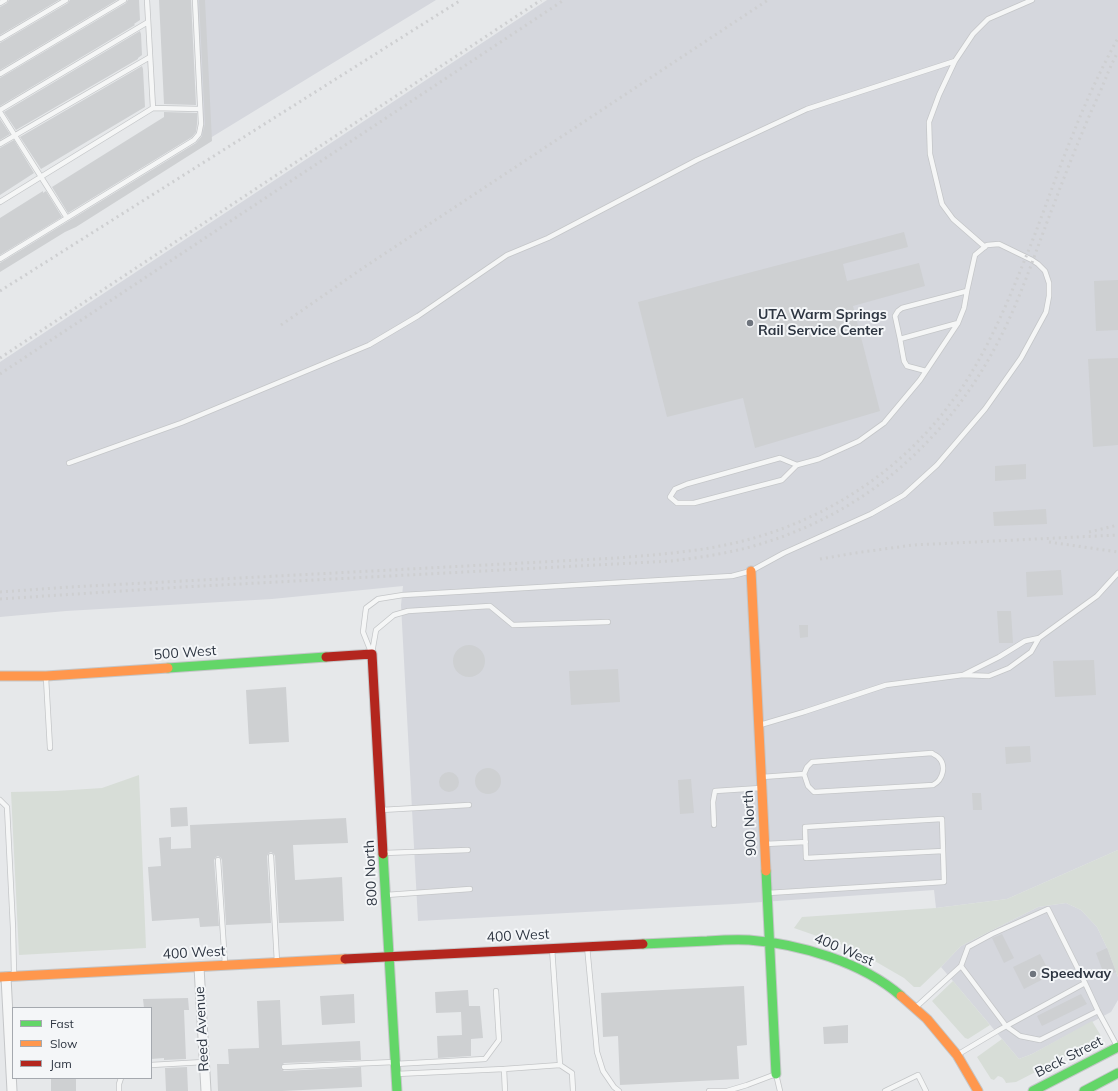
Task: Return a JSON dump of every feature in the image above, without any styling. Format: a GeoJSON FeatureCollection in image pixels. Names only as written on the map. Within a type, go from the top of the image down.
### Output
{"type":"FeatureCollection","features":[{"type":"Feature","properties":{"kind":"street","name":"900 North"},"geometry":{"type":"LineString","coordinates":[[751,571],[760,725],[776,1074]]}},
{"type":"Feature","properties":{"kind":"street","name":"500 West"},"geometry":{"type":"LineString","coordinates":[[0,676],[46,676],[372,654]]}},
{"type":"Feature","properties":{"kind":"street","name":"800 North"},"geometry":{"type":"LineString","coordinates":[[372,654],[397,1091]]}},
{"type":"Feature","properties":{"kind":"street","name":"400 West"},"geometry":{"type":"LineString","coordinates":[[7,977],[587,946],[725,940],[770,942],[810,950],[844,963],[862,971],[898,994],[927,1019],[957,1055],[978,1091]]}},
{"type":"Feature","properties":{"kind":"street","name":"Reed Avenue"},"geometry":{"type":"LineString","coordinates":[[199,967],[206,1091]]}},
{"type":"Feature","properties":{"kind":"street"},"geometry":{"type":"LineString","coordinates":[[7,977],[12,1091]]}},
{"type":"Feature","properties":{"kind":"street","name":"Beck Street"},"geometry":{"type":"LineString","coordinates":[[1033,1091],[1118,1048]]}},
{"type":"Feature","properties":{"kind":"street"},"geometry":{"type":"LineString","coordinates":[[1084,1091],[1118,1073]]}},
{"type":"Feature","properties":{"kind":"lane"},"geometry":{"type":"LineString","coordinates":[[0,3],[5,0]]}},
{"type":"Feature","properties":{"kind":"lane"},"geometry":{"type":"LineString","coordinates":[[0,39],[66,0]]}},
{"type":"Feature","properties":{"kind":"lane"},"geometry":{"type":"LineString","coordinates":[[0,74],[124,0]]}},
{"type":"Feature","properties":{"kind":"lane"},"geometry":{"type":"LineString","coordinates":[[147,0],[153,108]]}},
{"type":"Feature","properties":{"kind":"lane"},"geometry":{"type":"LineString","coordinates":[[0,259],[194,140],[199,134],[201,124],[195,0]]}},
{"type":"Feature","properties":{"kind":"lane"},"geometry":{"type":"LineString","coordinates":[[985,247],[953,219],[942,204],[930,154],[929,122],[939,95],[955,61],[973,34],[988,19],[1032,0]]}},
{"type":"Feature","properties":{"kind":"lane"},"geometry":{"type":"LineString","coordinates":[[67,218],[0,111],[148,22]]}},
{"type":"Feature","properties":{"kind":"lane"},"geometry":{"type":"LineString","coordinates":[[0,144],[150,57]]}},
{"type":"Feature","properties":{"kind":"lane"},"geometry":{"type":"LineString","coordinates":[[68,463],[181,423],[370,344],[418,316],[507,255],[548,238],[697,160],[807,109],[955,61]]}},
{"type":"Feature","properties":{"kind":"lane"},"geometry":{"type":"LineString","coordinates":[[0,202],[153,108],[200,109]]}},
{"type":"Feature","properties":{"kind":"lane"},"geometry":{"type":"LineString","coordinates":[[372,654],[363,632],[366,608],[378,599],[403,595],[732,576],[751,571],[871,514],[904,495],[937,465],[985,409],[1021,358],[1046,312],[1049,296],[1049,283],[1045,271],[1038,264],[999,244],[987,245],[974,255],[964,308],[958,323],[920,380],[884,423],[859,441],[819,459],[797,465],[782,480],[694,503],[677,502],[670,497],[675,489],[687,484],[780,458],[797,465]]}},
{"type":"Feature","properties":{"kind":"lane"},"geometry":{"type":"LineString","coordinates":[[926,371],[907,366],[904,361],[895,316],[902,308],[967,291]]}},
{"type":"Feature","properties":{"kind":"lane"},"geometry":{"type":"LineString","coordinates":[[900,339],[958,323]]}},
{"type":"Feature","properties":{"kind":"lane"},"geometry":{"type":"LineString","coordinates":[[963,674],[1000,657],[1025,641],[1039,638],[1097,596],[1118,573]]}},
{"type":"Feature","properties":{"kind":"lane"},"geometry":{"type":"LineString","coordinates":[[372,654],[376,630],[394,615],[408,611],[490,606],[513,626],[608,622]]}},
{"type":"Feature","properties":{"kind":"lane"},"geometry":{"type":"LineString","coordinates":[[760,725],[886,685],[963,674],[989,676],[1009,668],[1031,652],[1039,638]]}},
{"type":"Feature","properties":{"kind":"lane"},"geometry":{"type":"LineString","coordinates":[[46,676],[50,748]]}},
{"type":"Feature","properties":{"kind":"lane"},"geometry":{"type":"LineString","coordinates":[[932,753],[942,762],[943,771],[938,782],[933,785],[814,792],[808,786],[804,774],[807,767],[812,762],[932,753]]}},
{"type":"Feature","properties":{"kind":"lane"},"geometry":{"type":"LineString","coordinates":[[762,777],[804,774]]}},
{"type":"Feature","properties":{"kind":"lane"},"geometry":{"type":"LineString","coordinates":[[714,825],[713,802],[715,791],[763,787]]}},
{"type":"Feature","properties":{"kind":"lane"},"geometry":{"type":"LineString","coordinates":[[0,800],[7,808],[13,928],[7,977]]}},
{"type":"Feature","properties":{"kind":"lane"},"geometry":{"type":"LineString","coordinates":[[381,810],[469,805]]}},
{"type":"Feature","properties":{"kind":"lane"},"geometry":{"type":"LineString","coordinates":[[768,893],[944,882],[942,819],[805,827],[806,858],[943,851]]}},
{"type":"Feature","properties":{"kind":"lane"},"geometry":{"type":"LineString","coordinates":[[765,844],[806,842]]}},
{"type":"Feature","properties":{"kind":"lane"},"geometry":{"type":"LineString","coordinates":[[384,853],[468,850]]}},
{"type":"Feature","properties":{"kind":"lane"},"geometry":{"type":"LineString","coordinates":[[271,856],[276,963]]}},
{"type":"Feature","properties":{"kind":"lane"},"geometry":{"type":"LineString","coordinates":[[218,860],[225,965]]}},
{"type":"Feature","properties":{"kind":"lane"},"geometry":{"type":"LineString","coordinates":[[386,895],[470,889]]}},
{"type":"Feature","properties":{"kind":"lane"},"geometry":{"type":"LineString","coordinates":[[915,1008],[960,966],[968,948],[992,934],[1048,909],[1098,1011],[1118,1048]]}},
{"type":"Feature","properties":{"kind":"lane"},"geometry":{"type":"LineString","coordinates":[[587,946],[597,1052],[603,1071],[614,1087],[619,1091]]}},
{"type":"Feature","properties":{"kind":"lane"},"geometry":{"type":"LineString","coordinates":[[552,948],[560,1064]]}},
{"type":"Feature","properties":{"kind":"lane"},"geometry":{"type":"LineString","coordinates":[[960,966],[1006,1026],[1020,1036],[1040,1040],[1098,1011]]}},
{"type":"Feature","properties":{"kind":"lane"},"geometry":{"type":"LineString","coordinates":[[957,1055],[1006,1026],[1085,983]]}},
{"type":"Feature","properties":{"kind":"lane"},"geometry":{"type":"LineString","coordinates":[[284,1067],[485,1059],[499,1040],[496,991]]}},
{"type":"Feature","properties":{"kind":"lane"},"geometry":{"type":"LineString","coordinates":[[152,1065],[204,1062]]}},
{"type":"Feature","properties":{"kind":"lane"},"geometry":{"type":"LineString","coordinates":[[396,1074],[504,1069],[560,1064],[572,1073],[573,1091]]}},
{"type":"Feature","properties":{"kind":"lane"},"geometry":{"type":"LineString","coordinates":[[504,1069],[505,1091]]}},
{"type":"Feature","properties":{"kind":"lane"},"geometry":{"type":"LineString","coordinates":[[709,1091],[727,1091],[776,1074],[780,1085],[780,1091]]}},
{"type":"Feature","properties":{"kind":"lane"},"geometry":{"type":"LineString","coordinates":[[885,1091],[918,1075],[926,1091]]}},
{"type":"Feature","properties":{"kind":"lane"},"geometry":{"type":"LineString","coordinates":[[119,1091],[121,1079]]}},
{"type":"Feature","properties":{"kind":"shaded area"},"geometry":{"type":"Polygon","coordinates":[[[195,0],[436,0],[202,143],[195,0]]]}},
{"type":"Feature","properties":{"kind":"shaded area"},"geometry":{"type":"Polygon","coordinates":[[[547,0],[1118,0],[1118,850],[1007,899],[936,908],[934,890],[734,904],[418,921],[401,605],[403,586],[272,599],[66,611],[0,617],[0,362],[547,0]]]}},
{"type":"Feature","properties":{"kind":"shaded area"},"geometry":{"type":"Polygon","coordinates":[[[139,775],[146,948],[19,955],[11,792],[102,788],[139,775]]]}},
{"type":"Feature","properties":{"kind":"shaded area"},"geometry":{"type":"Polygon","coordinates":[[[1118,850],[1118,977],[1097,927],[1081,910],[1066,903],[1038,907],[961,946],[920,987],[914,987],[904,978],[854,949],[794,928],[802,917],[936,908],[1007,899],[1118,850]]]}},
{"type":"Feature","properties":{"kind":"shaded area"},"geometry":{"type":"Polygon","coordinates":[[[1066,903],[1081,910],[1097,927],[1118,977],[1118,1000],[1111,1012],[1032,1054],[1019,1059],[941,967],[961,946],[1038,907],[1066,903]]]}},
{"type":"Feature","properties":{"kind":"shaded area"},"geometry":{"type":"Polygon","coordinates":[[[953,981],[990,1025],[968,1039],[965,1038],[932,1001],[953,981]]]}},
{"type":"Feature","properties":{"kind":"shaded area"},"geometry":{"type":"Polygon","coordinates":[[[1092,1021],[1101,1036],[1098,1040],[1016,1082],[1006,1083],[1003,1078],[998,1076],[994,1080],[991,1079],[977,1057],[1002,1039],[1019,1059],[1032,1054],[1092,1021]]]}},
{"type":"Feature","properties":{"kind":"building"},"geometry":{"type":"Polygon","coordinates":[[[9,0],[59,0],[0,35],[0,7],[9,0]]]}},
{"type":"Feature","properties":{"kind":"building"},"geometry":{"type":"Polygon","coordinates":[[[70,0],[117,0],[0,70],[0,43],[68,3],[70,0]]]}},
{"type":"Feature","properties":{"kind":"building"},"geometry":{"type":"Polygon","coordinates":[[[128,0],[139,0],[140,20],[134,24],[135,25],[0,106],[0,78],[126,3],[128,0]]]}},
{"type":"Feature","properties":{"kind":"building"},"geometry":{"type":"Polygon","coordinates":[[[159,0],[191,0],[196,105],[164,104],[159,0]]]}},
{"type":"Feature","properties":{"kind":"building"},"geometry":{"type":"Polygon","coordinates":[[[199,0],[205,0],[212,141],[76,227],[65,232],[0,272],[0,263],[196,143],[202,136],[205,124],[199,0]]]}},
{"type":"Feature","properties":{"kind":"building"},"geometry":{"type":"Polygon","coordinates":[[[140,31],[142,55],[138,59],[16,130],[4,112],[140,31]]]}},
{"type":"Feature","properties":{"kind":"building"},"geometry":{"type":"Polygon","coordinates":[[[142,66],[145,107],[41,169],[20,137],[142,66]]]}},
{"type":"Feature","properties":{"kind":"building"},"geometry":{"type":"Polygon","coordinates":[[[164,112],[197,113],[196,132],[192,137],[68,213],[52,187],[164,117],[164,112]]]}},
{"type":"Feature","properties":{"kind":"building"},"geometry":{"type":"Polygon","coordinates":[[[0,119],[10,134],[0,140],[0,119]]]}},
{"type":"Feature","properties":{"kind":"building"},"geometry":{"type":"Polygon","coordinates":[[[14,140],[34,173],[0,195],[0,148],[14,140]]]}},
{"type":"Feature","properties":{"kind":"building"},"geometry":{"type":"Polygon","coordinates":[[[43,191],[43,193],[46,191],[62,217],[0,255],[0,218],[43,191]]]}},
{"type":"Feature","properties":{"kind":"building","name":"UTA Warm Springs Rail Service Center"},"geometry":{"type":"Polygon","coordinates":[[[904,232],[908,247],[843,264],[847,281],[919,263],[925,286],[853,306],[880,411],[755,448],[743,398],[667,417],[638,302],[904,232]]]}},
{"type":"Feature","properties":{"kind":"building"},"geometry":{"type":"Polygon","coordinates":[[[1118,280],[1118,330],[1096,331],[1094,281],[1118,280]]]}},
{"type":"Feature","properties":{"kind":"building"},"geometry":{"type":"Polygon","coordinates":[[[1118,358],[1118,445],[1093,447],[1088,359],[1118,358]]]}},
{"type":"Feature","properties":{"kind":"building"},"geometry":{"type":"Polygon","coordinates":[[[1026,464],[1026,479],[995,481],[995,466],[1026,464]]]}},
{"type":"Feature","properties":{"kind":"building"},"geometry":{"type":"Polygon","coordinates":[[[1046,509],[1047,524],[994,526],[993,512],[1046,509]]]}},
{"type":"Feature","properties":{"kind":"building"},"geometry":{"type":"Polygon","coordinates":[[[1061,570],[1063,595],[1027,597],[1026,572],[1061,570]]]}},
{"type":"Feature","properties":{"kind":"building"},"geometry":{"type":"Polygon","coordinates":[[[997,611],[1011,611],[1013,643],[999,643],[997,611]]]}},
{"type":"Feature","properties":{"kind":"building"},"geometry":{"type":"Polygon","coordinates":[[[799,625],[808,625],[808,637],[800,638],[799,625]]]}},
{"type":"Feature","properties":{"kind":"building"},"geometry":{"type":"Polygon","coordinates":[[[466,645],[472,645],[482,652],[485,661],[484,667],[478,674],[472,677],[466,677],[456,670],[453,664],[453,658],[460,648],[466,645]]]}},
{"type":"Feature","properties":{"kind":"building"},"geometry":{"type":"Polygon","coordinates":[[[1094,660],[1096,695],[1055,697],[1053,661],[1094,660]]]}},
{"type":"Feature","properties":{"kind":"building"},"geometry":{"type":"Polygon","coordinates":[[[618,669],[620,702],[571,705],[569,671],[618,669]]]}},
{"type":"Feature","properties":{"kind":"building"},"geometry":{"type":"Polygon","coordinates":[[[286,687],[289,742],[249,744],[246,690],[286,687]]]}},
{"type":"Feature","properties":{"kind":"building"},"geometry":{"type":"Polygon","coordinates":[[[1030,746],[1031,762],[1006,764],[1005,747],[1030,746]]]}},
{"type":"Feature","properties":{"kind":"building"},"geometry":{"type":"Polygon","coordinates":[[[488,768],[497,772],[501,781],[497,790],[488,794],[479,790],[475,781],[479,772],[488,768]]]}},
{"type":"Feature","properties":{"kind":"building"},"geometry":{"type":"Polygon","coordinates":[[[449,772],[456,775],[459,782],[456,789],[449,792],[442,789],[439,782],[442,775],[449,772]]]}},
{"type":"Feature","properties":{"kind":"building"},"geometry":{"type":"Polygon","coordinates":[[[691,779],[694,813],[680,814],[678,780],[691,779]]]}},
{"type":"Feature","properties":{"kind":"building"},"geometry":{"type":"Polygon","coordinates":[[[972,793],[981,793],[982,810],[973,810],[972,793]]]}},
{"type":"Feature","properties":{"kind":"building"},"geometry":{"type":"Polygon","coordinates":[[[187,807],[188,826],[171,827],[170,808],[187,807]]]}},
{"type":"Feature","properties":{"kind":"building"},"geometry":{"type":"Polygon","coordinates":[[[346,818],[348,843],[293,845],[295,880],[342,877],[344,921],[279,923],[275,856],[271,852],[267,856],[271,923],[226,925],[222,860],[218,856],[214,860],[219,926],[200,927],[199,918],[152,921],[148,867],[161,866],[159,838],[171,837],[171,849],[191,848],[190,825],[346,818]]]}},
{"type":"Feature","properties":{"kind":"building"},"geometry":{"type":"Polygon","coordinates":[[[1002,934],[1014,958],[1004,963],[992,938],[1002,934]]]}},
{"type":"Feature","properties":{"kind":"building"},"geometry":{"type":"Polygon","coordinates":[[[1107,948],[1116,972],[1105,977],[1096,953],[1107,948]]]}},
{"type":"Feature","properties":{"kind":"building"},"geometry":{"type":"Polygon","coordinates":[[[1040,954],[1051,975],[1024,989],[1013,967],[1040,954]]]}},
{"type":"Feature","properties":{"kind":"building"},"geometry":{"type":"Polygon","coordinates":[[[744,986],[747,1045],[737,1046],[739,1079],[620,1085],[618,1036],[603,1037],[601,993],[744,986]]]}},
{"type":"Feature","properties":{"kind":"building"},"geometry":{"type":"Polygon","coordinates":[[[468,990],[469,1006],[480,1006],[483,1038],[471,1039],[471,1056],[438,1058],[437,1036],[462,1035],[461,1012],[436,1013],[435,992],[468,990]]]}},
{"type":"Feature","properties":{"kind":"building"},"geometry":{"type":"Polygon","coordinates":[[[354,994],[355,1023],[322,1025],[320,996],[354,994]]]}},
{"type":"Feature","properties":{"kind":"building"},"geometry":{"type":"Polygon","coordinates":[[[1081,994],[1087,1004],[1042,1026],[1037,1016],[1081,994]]]}},
{"type":"Feature","properties":{"kind":"building"},"geometry":{"type":"Polygon","coordinates":[[[188,998],[189,1010],[184,1010],[186,1059],[152,1059],[152,1007],[144,1007],[143,999],[188,998]]]}},
{"type":"Feature","properties":{"kind":"building"},"geometry":{"type":"Polygon","coordinates":[[[280,1000],[282,1045],[360,1041],[361,1060],[284,1063],[281,1066],[281,1069],[284,1071],[361,1067],[362,1087],[283,1091],[218,1091],[217,1064],[229,1064],[228,1049],[259,1048],[257,1001],[280,1000]]]}},
{"type":"Feature","properties":{"kind":"building"},"geometry":{"type":"Polygon","coordinates":[[[848,1025],[848,1043],[824,1044],[823,1027],[848,1025]]]}},
{"type":"Feature","properties":{"kind":"building"},"geometry":{"type":"Polygon","coordinates":[[[187,1067],[188,1091],[166,1091],[165,1068],[187,1067]]]}},
{"type":"Feature","properties":{"kind":"building"},"geometry":{"type":"Polygon","coordinates":[[[51,1079],[76,1079],[76,1091],[51,1091],[51,1079]]]}},
{"type":"Feature","properties":{"kind":"railway"},"geometry":{"type":"LineString","coordinates":[[0,291],[461,0]]}},
{"type":"Feature","properties":{"kind":"railway"},"geometry":{"type":"LineString","coordinates":[[0,358],[541,0]]}},
{"type":"Feature","properties":{"kind":"railway"},"geometry":{"type":"LineString","coordinates":[[0,374],[564,0]]}},
{"type":"Feature","properties":{"kind":"railway"},"geometry":{"type":"LineString","coordinates":[[281,325],[363,268],[768,0]]}},
{"type":"Feature","properties":{"kind":"railway"},"geometry":{"type":"LineString","coordinates":[[0,592],[654,555],[703,549],[748,540],[781,529],[812,516],[871,482],[897,461],[922,438],[963,387],[983,353],[1005,307],[1019,275],[1078,122],[1094,85],[1118,38]]}},
{"type":"Feature","properties":{"kind":"railway"},"geometry":{"type":"LineString","coordinates":[[0,599],[183,587],[671,561],[710,556],[750,547],[791,533],[829,516],[864,495],[896,471],[926,444],[953,413],[977,379],[1013,312],[1073,154],[1118,52]]}},
{"type":"Feature","properties":{"kind":"railway"},"geometry":{"type":"LineString","coordinates":[[1089,532],[1118,525]]}},
{"type":"Feature","properties":{"kind":"railway"},"geometry":{"type":"LineString","coordinates":[[820,559],[913,545],[1118,535]]}},
{"type":"Feature","properties":{"kind":"railway"},"geometry":{"type":"LineString","coordinates":[[1049,542],[1118,552]]}},
{"type":"Feature","properties":{"kind":"traffic: fast"},"geometry":{"type":"LineString","coordinates":[[168,668],[326,657]]}},
{"type":"Feature","properties":{"kind":"traffic: fast"},"geometry":{"type":"LineString","coordinates":[[383,854],[397,1091]]}},
{"type":"Feature","properties":{"kind":"traffic: fast"},"geometry":{"type":"LineString","coordinates":[[766,871],[776,1074]]}},
{"type":"Feature","properties":{"kind":"traffic: fast"},"geometry":{"type":"LineString","coordinates":[[643,944],[749,940],[789,946],[830,957],[849,964],[868,973],[901,996]]}},
{"type":"Feature","properties":{"kind":"traffic: fast"},"geometry":{"type":"LineString","coordinates":[[1033,1091],[1118,1047]]}},
{"type":"Feature","properties":{"kind":"traffic: fast"},"geometry":{"type":"LineString","coordinates":[[1084,1091],[1118,1073]]}},
{"type":"Feature","properties":{"kind":"traffic: slow"},"geometry":{"type":"LineString","coordinates":[[751,571],[766,871]]}},
{"type":"Feature","properties":{"kind":"traffic: slow"},"geometry":{"type":"LineString","coordinates":[[0,676],[46,676],[168,668]]}},
{"type":"Feature","properties":{"kind":"traffic: slow"},"geometry":{"type":"LineString","coordinates":[[0,977],[345,959]]}},
{"type":"Feature","properties":{"kind":"traffic: slow"},"geometry":{"type":"LineString","coordinates":[[901,996],[927,1019],[957,1055],[978,1091]]}},
{"type":"Feature","properties":{"kind":"traffic: jam"},"geometry":{"type":"LineString","coordinates":[[326,657],[372,654],[383,854]]}},
{"type":"Feature","properties":{"kind":"traffic: jam"},"geometry":{"type":"LineString","coordinates":[[345,959],[643,944]]}},
{"type":"Feature","properties":{"kind":"place","name":"UTA Warm Springs Rail Service Center"},"geometry":{"type":"Point","coordinates":[750,323]}},
{"type":"Feature","properties":{"kind":"place","name":"Speedway"},"geometry":{"type":"Point","coordinates":[1033,974]}}]}
